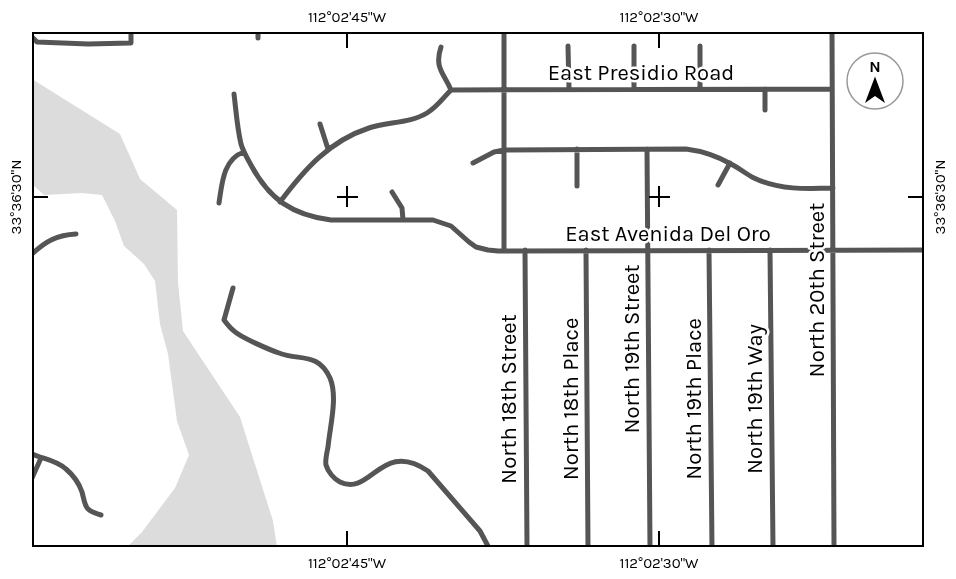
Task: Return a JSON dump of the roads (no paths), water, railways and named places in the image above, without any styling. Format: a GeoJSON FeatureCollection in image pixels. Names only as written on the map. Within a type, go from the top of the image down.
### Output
{"type":"FeatureCollection","features":[{"type":"Feature","properties":{"kind":"street"},"geometry":{"type":"LineString","coordinates":[[32,37],[37,42],[131,43],[131,32]]}},
{"type":"Feature","properties":{"kind":"street"},"geometry":{"type":"LineString","coordinates":[[504,32],[504,250]]}},
{"type":"Feature","properties":{"kind":"street","name":"North 20th Street"},"geometry":{"type":"LineString","coordinates":[[832,32],[834,548]]}},
{"type":"Feature","properties":{"kind":"street"},"geometry":{"type":"LineString","coordinates":[[567,46],[569,89]]}},
{"type":"Feature","properties":{"kind":"street"},"geometry":{"type":"LineString","coordinates":[[634,46],[634,89]]}},
{"type":"Feature","properties":{"kind":"street"},"geometry":{"type":"LineString","coordinates":[[700,46],[700,89]]}},
{"type":"Feature","properties":{"kind":"street"},"geometry":{"type":"LineString","coordinates":[[234,94],[239,135],[244,152],[258,179],[280,202],[306,169],[328,149],[369,128],[412,120],[434,108],[451,90],[438,64],[441,47]]}},
{"type":"Feature","properties":{"kind":"street"},"geometry":{"type":"LineString","coordinates":[[765,89],[765,110]]}},
{"type":"Feature","properties":{"kind":"street","name":"East Presidio Road"},"geometry":{"type":"LineString","coordinates":[[451,90],[832,89]]}},
{"type":"Feature","properties":{"kind":"street"},"geometry":{"type":"LineString","coordinates":[[320,124],[328,149]]}},
{"type":"Feature","properties":{"kind":"street"},"geometry":{"type":"LineString","coordinates":[[576,186],[577,149]]}},
{"type":"Feature","properties":{"kind":"street","name":"North 19th Street"},"geometry":{"type":"LineString","coordinates":[[647,149],[650,548]]}},
{"type":"Feature","properties":{"kind":"street"},"geometry":{"type":"LineString","coordinates":[[473,163],[494,152],[504,150],[686,149],[702,152],[730,163],[753,178],[777,186],[833,188]]}},
{"type":"Feature","properties":{"kind":"street"},"geometry":{"type":"LineString","coordinates":[[219,203],[227,168],[234,156],[244,152]]}},
{"type":"Feature","properties":{"kind":"street"},"geometry":{"type":"LineString","coordinates":[[718,185],[730,163]]}},
{"type":"Feature","properties":{"kind":"street"},"geometry":{"type":"LineString","coordinates":[[392,192],[402,208],[403,220]]}},
{"type":"Feature","properties":{"kind":"street","name":"East Avenida Del Oro"},"geometry":{"type":"LineString","coordinates":[[280,202],[295,211],[330,220],[433,220],[442,222],[451,226],[476,247],[488,250],[924,250]]}},
{"type":"Feature","properties":{"kind":"street"},"geometry":{"type":"LineString","coordinates":[[32,254],[50,240],[63,235],[76,234]]}},
{"type":"Feature","properties":{"kind":"street"},"geometry":{"type":"LineString","coordinates":[[32,241],[38,248]]}},
{"type":"Feature","properties":{"kind":"street","name":"North 18th Street"},"geometry":{"type":"LineString","coordinates":[[525,250],[527,548]]}},
{"type":"Feature","properties":{"kind":"street","name":"North 18th Place"},"geometry":{"type":"LineString","coordinates":[[586,250],[588,548]]}},
{"type":"Feature","properties":{"kind":"street","name":"North 19th Place"},"geometry":{"type":"LineString","coordinates":[[709,250],[712,548]]}},
{"type":"Feature","properties":{"kind":"street","name":"North 19th Way"},"geometry":{"type":"LineString","coordinates":[[770,250],[772,548]]}},
{"type":"Feature","properties":{"kind":"street"},"geometry":{"type":"LineString","coordinates":[[233,288],[224,320],[234,332],[279,354],[314,360],[327,373],[334,395],[326,464],[332,476],[342,483],[353,484],[365,481],[387,464],[405,462],[418,464],[428,471],[480,531],[489,548]]}},
{"type":"Feature","properties":{"kind":"street"},"geometry":{"type":"LineString","coordinates":[[32,454],[56,462],[65,468],[79,485],[85,506],[89,511],[101,514]]}},
{"type":"Feature","properties":{"kind":"street"},"geometry":{"type":"LineString","coordinates":[[32,478],[41,458]]}}]}
